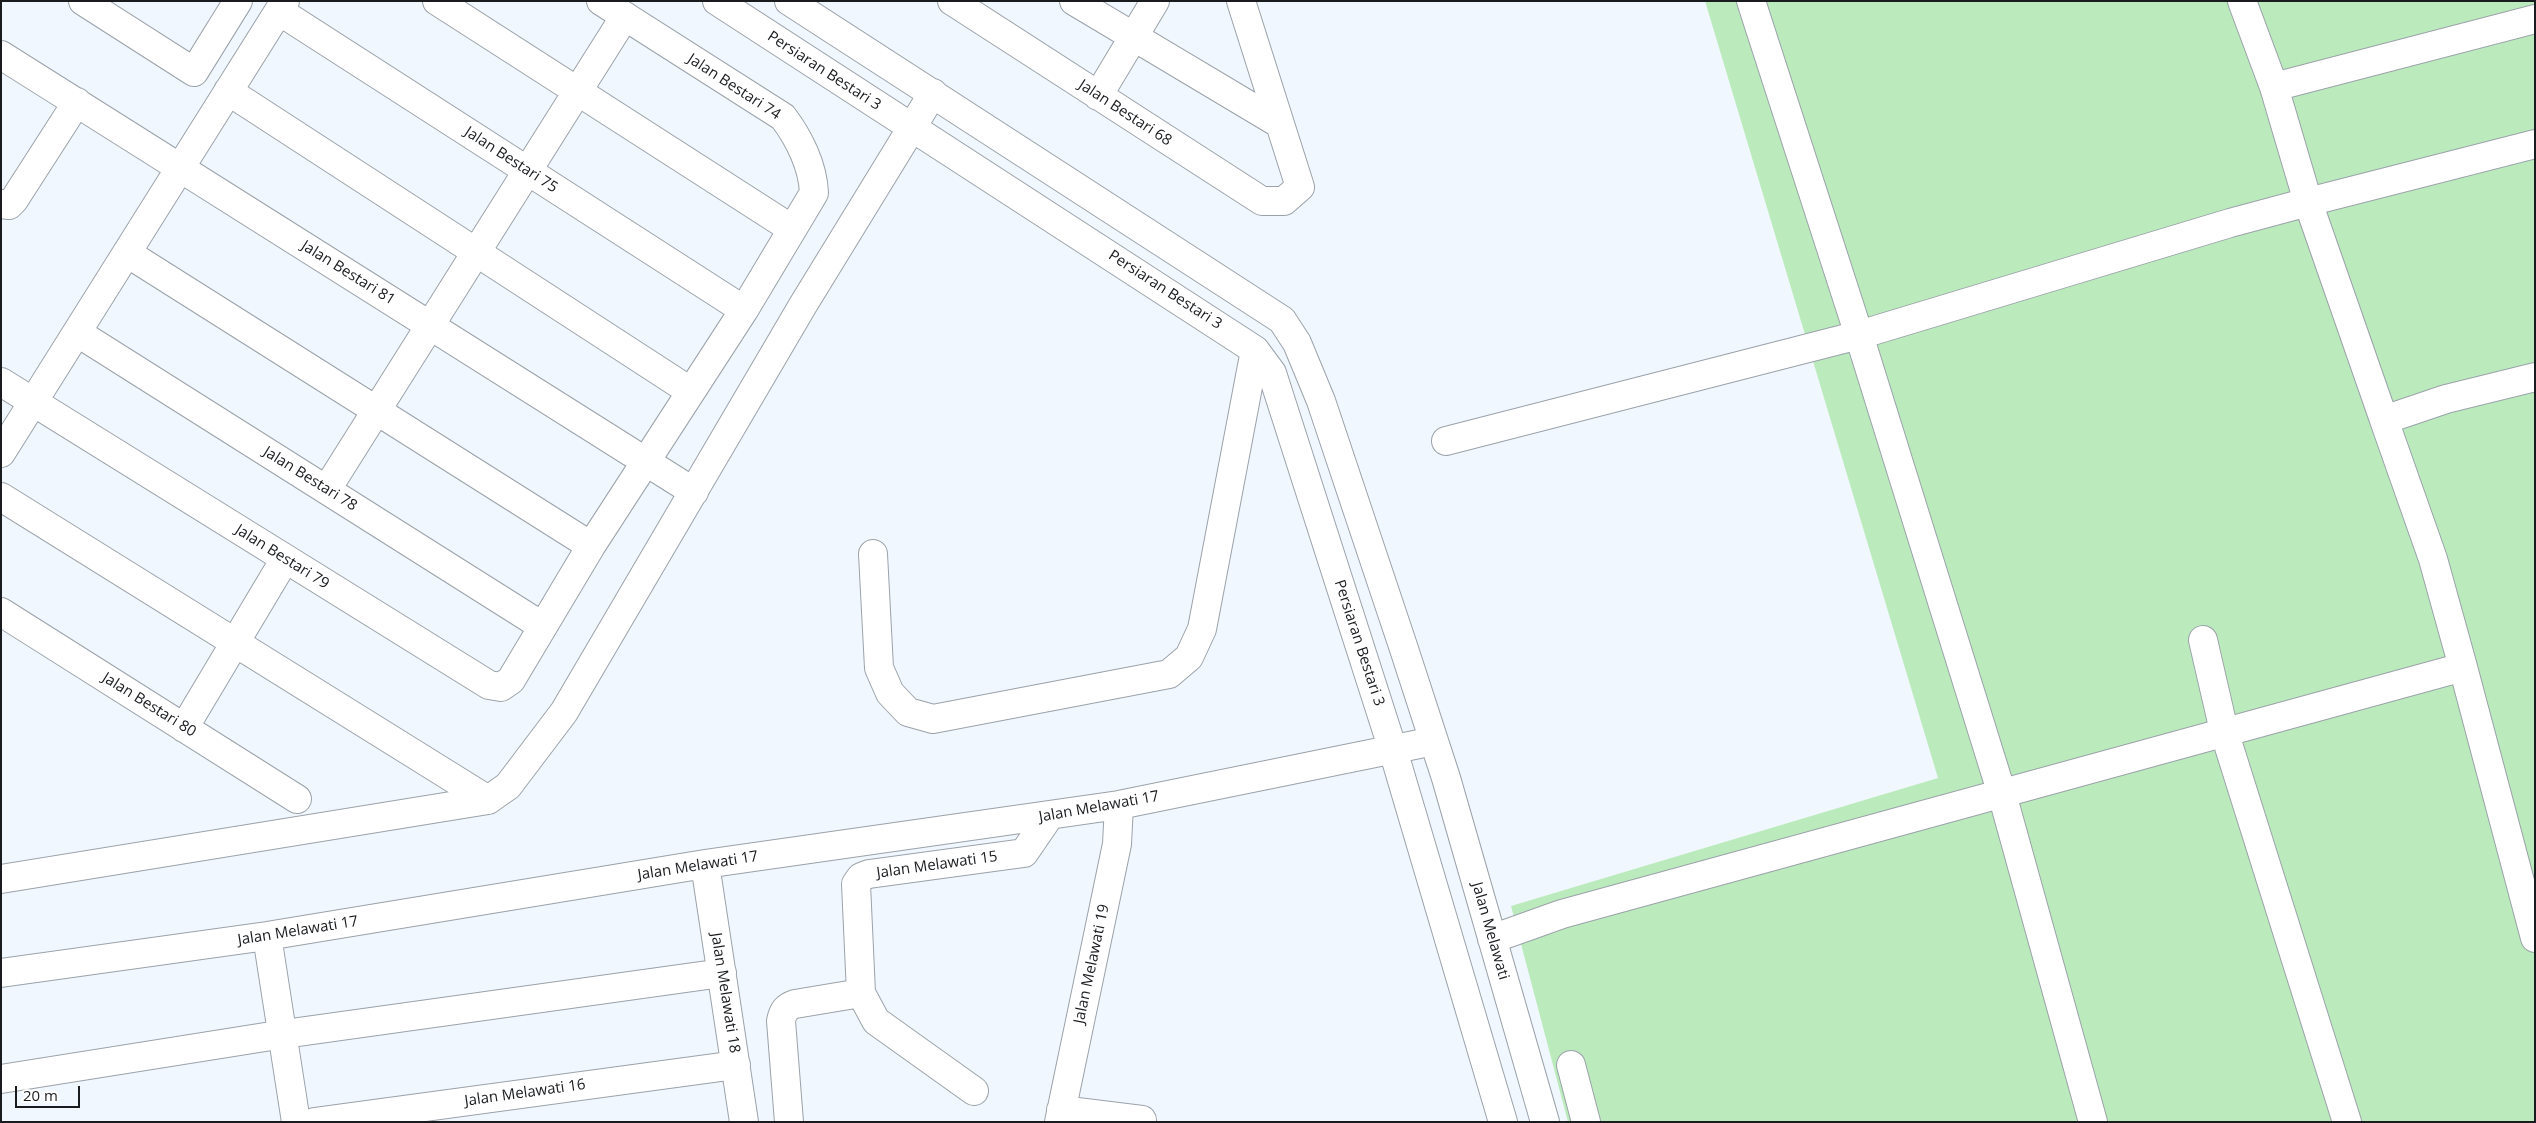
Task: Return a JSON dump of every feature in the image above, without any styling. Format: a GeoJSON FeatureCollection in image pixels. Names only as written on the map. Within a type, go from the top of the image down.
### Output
{"type":"FeatureCollection","features":[{"type":"Feature","properties":{"kind":"street"},"geometry":{"type":"LineString","coordinates":[[83,1],[194,72],[238,1]]}},
{"type":"Feature","properties":{"kind":"street"},"geometry":{"type":"LineString","coordinates":[[437,1],[792,229]]}},
{"type":"Feature","properties":{"kind":"street","name":"Jalan Bestari 74"},"geometry":{"type":"LineString","coordinates":[[601,1],[783,117],[792,130],[813,176],[814,193],[744,310],[644,461]]}},
{"type":"Feature","properties":{"kind":"street","name":"Persiaran Bestari 3"},"geometry":{"type":"LineString","coordinates":[[717,1],[1255,350],[1272,373],[1393,750]]}},
{"type":"Feature","properties":{"kind":"street"},"geometry":{"type":"LineString","coordinates":[[789,1],[1282,320],[1297,343],[1321,401],[1434,741]]}},
{"type":"Feature","properties":{"kind":"street","name":"Jalan Bestari 68"},"geometry":{"type":"LineString","coordinates":[[952,1],[1262,201],[1284,201],[1300,188],[1280,124]]}},
{"type":"Feature","properties":{"kind":"street"},"geometry":{"type":"LineString","coordinates":[[1074,1],[1133,38],[1280,124]]}},
{"type":"Feature","properties":{"kind":"street"},"geometry":{"type":"LineString","coordinates":[[1098,96],[1155,1]]}},
{"type":"Feature","properties":{"kind":"street"},"geometry":{"type":"LineString","coordinates":[[1240,1],[1280,124]]}},
{"type":"Feature","properties":{"kind":"street"},"geometry":{"type":"LineString","coordinates":[[1751,1],[1859,335],[2002,794],[2093,1122]]}},
{"type":"Feature","properties":{"kind":"street"},"geometry":{"type":"LineString","coordinates":[[2244,2],[2274,87],[2308,202],[2433,559],[2535,938]]}},
{"type":"Feature","properties":{"kind":"street"},"geometry":{"type":"LineString","coordinates":[[1,453],[282,6]]}},
{"type":"Feature","properties":{"kind":"street","name":"Jalan Bestari 75"},"geometry":{"type":"LineString","coordinates":[[282,6],[527,171],[744,310]]}},
{"type":"Feature","properties":{"kind":"street"},"geometry":{"type":"LineString","coordinates":[[327,489],[625,16]]}},
{"type":"Feature","properties":{"kind":"street"},"geometry":{"type":"LineString","coordinates":[[2274,87],[2535,19]]}},
{"type":"Feature","properties":{"kind":"street","name":"Jalan Bestari 81"},"geometry":{"type":"LineString","coordinates":[[1,55],[694,492]]}},
{"type":"Feature","properties":{"kind":"street"},"geometry":{"type":"LineString","coordinates":[[228,91],[690,391]]}},
{"type":"Feature","properties":{"kind":"street"},"geometry":{"type":"LineString","coordinates":[[1,879],[488,800],[508,786],[564,712],[803,305],[933,94]]}},
{"type":"Feature","properties":{"kind":"street"},"geometry":{"type":"LineString","coordinates":[[1,204],[9,205],[14,200],[77,102]]}},
{"type":"Feature","properties":{"kind":"street"},"geometry":{"type":"LineString","coordinates":[[1446,442],[1859,335],[2230,223],[2535,144]]}},
{"type":"Feature","properties":{"kind":"street"},"geometry":{"type":"LineString","coordinates":[[127,253],[377,409],[591,546]]}},
{"type":"Feature","properties":{"kind":"street","name":"Jalan Bestari 78"},"geometry":{"type":"LineString","coordinates":[[78,333],[542,626]]}},
{"type":"Feature","properties":{"kind":"street"},"geometry":{"type":"LineString","coordinates":[[873,554],[879,668],[890,693],[908,712],[933,719],[1168,674],[1188,657],[1202,629],[1255,350]]}},
{"type":"Feature","properties":{"kind":"street"},"geometry":{"type":"LineString","coordinates":[[2384,420],[2446,399],[2535,377]]}},
{"type":"Feature","properties":{"kind":"street","name":"Jalan Bestari 79"},"geometry":{"type":"LineString","coordinates":[[1,382],[489,685],[501,687],[511,680],[542,626],[644,461]]}},
{"type":"Feature","properties":{"kind":"street"},"geometry":{"type":"LineString","coordinates":[[1,497],[488,800]]}},
{"type":"Feature","properties":{"kind":"street"},"geometry":{"type":"LineString","coordinates":[[184,728],[285,559]]}},
{"type":"Feature","properties":{"kind":"street","name":"Jalan Bestari 80"},"geometry":{"type":"LineString","coordinates":[[1,612],[297,799]]}},
{"type":"Feature","properties":{"kind":"street"},"geometry":{"type":"LineString","coordinates":[[2203,640],[2224,731],[2347,1122]]}},
{"type":"Feature","properties":{"kind":"street"},"geometry":{"type":"LineString","coordinates":[[1492,939],[1562,914],[2463,667]]}},
{"type":"Feature","properties":{"kind":"street","name":"Jalan Melawati 17"},"geometry":{"type":"LineString","coordinates":[[1,973],[267,936],[705,864],[1119,805],[1434,741]]}},
{"type":"Feature","properties":{"kind":"street","name":"Jalan Melawati"},"geometry":{"type":"LineString","coordinates":[[1434,741],[1545,1122]]}},
{"type":"Feature","properties":{"kind":"street"},"geometry":{"type":"LineString","coordinates":[[1393,750],[1502,1122]]}},
{"type":"Feature","properties":{"kind":"street","name":"Jalan Melawati 19"},"geometry":{"type":"LineString","coordinates":[[1060,1116],[1118,844],[1119,805]]}},
{"type":"Feature","properties":{"kind":"street","name":"Jalan Melawati 15"},"geometry":{"type":"LineString","coordinates":[[974,1091],[876,1021],[861,993],[856,884],[861,877],[869,874],[1024,853],[1050,815]]}},
{"type":"Feature","properties":{"kind":"street","name":"Jalan Melawati 18"},"geometry":{"type":"LineString","coordinates":[[705,864],[744,1122]]}},
{"type":"Feature","properties":{"kind":"street"},"geometry":{"type":"LineString","coordinates":[[267,936],[284,1034],[296,1122]]}},
{"type":"Feature","properties":{"kind":"street"},"geometry":{"type":"LineString","coordinates":[[1,1079],[284,1034],[722,973]]}},
{"type":"Feature","properties":{"kind":"street"},"geometry":{"type":"LineString","coordinates":[[789,1122],[781,1021],[782,1013],[787,1007],[795,1004],[861,993]]}},
{"type":"Feature","properties":{"kind":"street","name":"Jalan Melawati 16"},"geometry":{"type":"LineString","coordinates":[[314,1122],[736,1065]]}},
{"type":"Feature","properties":{"kind":"street"},"geometry":{"type":"LineString","coordinates":[[1570,1065],[1586,1122]]}},
{"type":"Feature","properties":{"kind":"street"},"geometry":{"type":"LineString","coordinates":[[1060,1116],[1142,1120]]}},
{"type":"Feature","properties":{"kind":"green space"},"geometry":{"type":"Polygon","coordinates":[[[1705,1],[2535,1],[2535,1122],[1568,1122],[1511,906],[1938,778],[1705,1]]]}}]}
